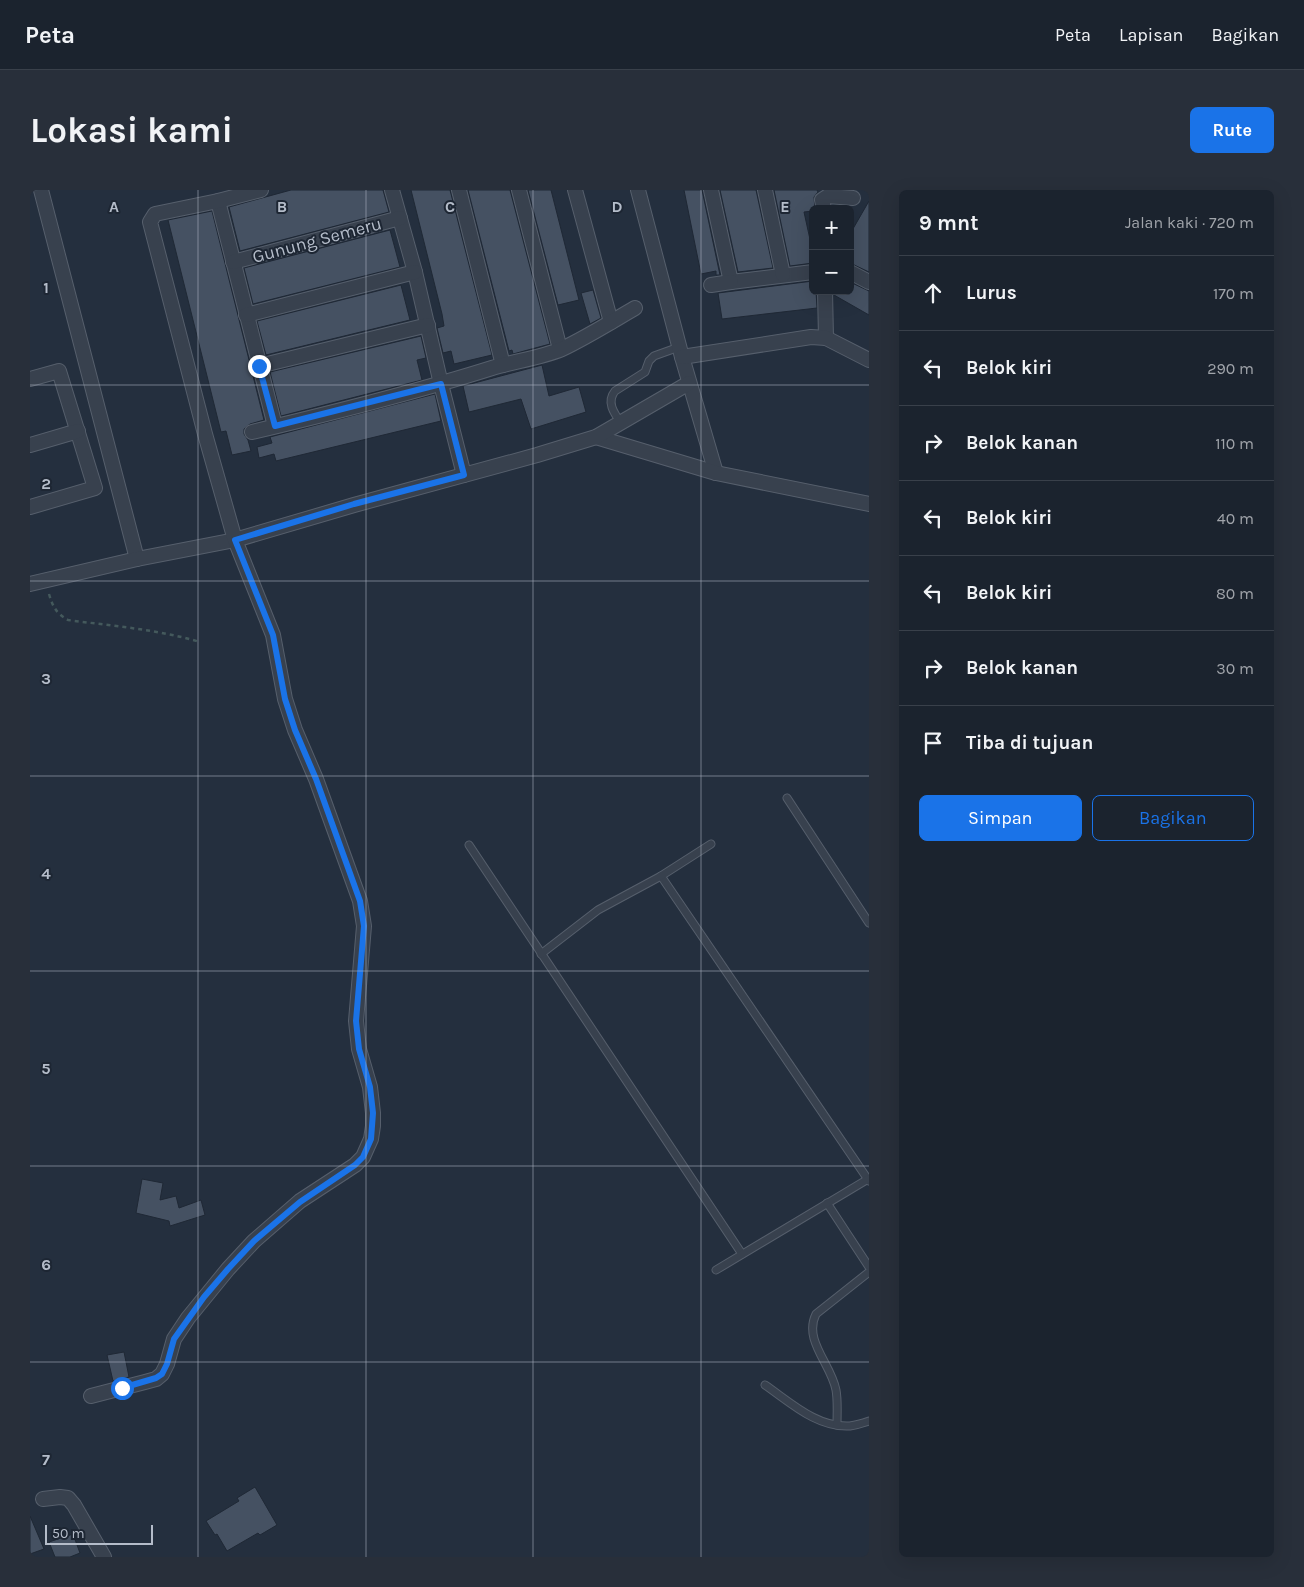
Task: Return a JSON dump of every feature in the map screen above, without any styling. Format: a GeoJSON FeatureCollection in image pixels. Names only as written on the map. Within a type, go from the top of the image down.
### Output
{"type":"FeatureCollection","features":[{"type":"Feature","properties":{"kind":"street"},"geometry":{"type":"LineString","coordinates":[[41,190],[136,559]]}},
{"type":"Feature","properties":{"kind":"street"},"geometry":{"type":"LineString","coordinates":[[91,1396],[146,1382],[162,1374],[174,1339],[204,1297],[228,1269],[254,1241],[300,1202],[355,1165],[363,1157],[371,1139],[373,1113],[370,1087],[359,1049],[356,1021],[364,926],[360,901],[316,779],[295,730],[285,699],[273,635],[235,540],[205,434],[150,222],[155,214],[261,190]]}},
{"type":"Feature","properties":{"kind":"street"},"geometry":{"type":"LineString","coordinates":[[392,190],[415,272],[464,475]]}},
{"type":"Feature","properties":{"kind":"street"},"geometry":{"type":"LineString","coordinates":[[459,190],[503,365]]}},
{"type":"Feature","properties":{"kind":"street"},"geometry":{"type":"LineString","coordinates":[[519,190],[560,349]]}},
{"type":"Feature","properties":{"kind":"street"},"geometry":{"type":"LineString","coordinates":[[575,190],[611,322]]}},
{"type":"Feature","properties":{"kind":"street"},"geometry":{"type":"LineString","coordinates":[[638,190],[680,352],[716,473]]}},
{"type":"Feature","properties":{"kind":"street"},"geometry":{"type":"LineString","coordinates":[[711,190],[732,282]]}},
{"type":"Feature","properties":{"kind":"street"},"geometry":{"type":"LineString","coordinates":[[765,190],[783,275]]}},
{"type":"Feature","properties":{"kind":"street"},"geometry":{"type":"LineString","coordinates":[[823,205],[822,200],[828,196],[853,199]]}},
{"type":"Feature","properties":{"kind":"street"},"geometry":{"type":"LineString","coordinates":[[218,201],[275,426]]}},
{"type":"Feature","properties":{"kind":"street","name":"Gunung Semeru"},"geometry":{"type":"LineString","coordinates":[[233,262],[400,218]]}},
{"type":"Feature","properties":{"kind":"street"},"geometry":{"type":"LineString","coordinates":[[246,315],[415,272]]}},
{"type":"Feature","properties":{"kind":"street"},"geometry":{"type":"LineString","coordinates":[[711,286],[809,272]]}},
{"type":"Feature","properties":{"kind":"street"},"geometry":{"type":"LineString","coordinates":[[854,274],[869,282]]}},
{"type":"Feature","properties":{"kind":"street"},"geometry":{"type":"LineString","coordinates":[[825,295],[826,338]]}},
{"type":"Feature","properties":{"kind":"street"},"geometry":{"type":"LineString","coordinates":[[252,432],[441,384],[560,349],[635,308]]}},
{"type":"Feature","properties":{"kind":"street"},"geometry":{"type":"LineString","coordinates":[[259,366],[428,325]]}},
{"type":"Feature","properties":{"kind":"street"},"geometry":{"type":"LineString","coordinates":[[680,352],[697,353],[812,338],[826,338],[869,360]]}},
{"type":"Feature","properties":{"kind":"street"},"geometry":{"type":"LineString","coordinates":[[30,379],[59,371],[95,488],[30,508]]}},
{"type":"Feature","properties":{"kind":"street"},"geometry":{"type":"LineString","coordinates":[[34,581],[235,540],[354,504],[596,437],[689,383]]}},
{"type":"Feature","properties":{"kind":"street"},"geometry":{"type":"LineString","coordinates":[[30,445],[78,431]]}},
{"type":"Feature","properties":{"kind":"street"},"geometry":{"type":"LineString","coordinates":[[596,437],[716,473],[869,504]]}},
{"type":"Feature","properties":{"kind":"street"},"geometry":{"type":"LineString","coordinates":[[44,1500],[60,1497],[68,1498],[104,1557]]}},
{"type":"Feature","properties":{"kind":"lane"},"geometry":{"type":"LineString","coordinates":[[621,423],[612,409],[612,395],[615,391],[645,372],[654,356],[680,352]]}},
{"type":"Feature","properties":{"kind":"lane"},"geometry":{"type":"LineString","coordinates":[[787,798],[869,923]]}},
{"type":"Feature","properties":{"kind":"lane"},"geometry":{"type":"LineString","coordinates":[[541,954],[598,910],[661,876],[711,844]]}},
{"type":"Feature","properties":{"kind":"lane"},"geometry":{"type":"LineString","coordinates":[[469,845],[742,1254]]}},
{"type":"Feature","properties":{"kind":"lane"},"geometry":{"type":"LineString","coordinates":[[661,876],[868,1180],[716,1270]]}},
{"type":"Feature","properties":{"kind":"lane"},"geometry":{"type":"LineString","coordinates":[[827,1203],[869,1267]]}},
{"type":"Feature","properties":{"kind":"lane"},"geometry":{"type":"LineString","coordinates":[[837,1425],[836,1389],[814,1339],[812,1322],[816,1314],[869,1272]]}},
{"type":"Feature","properties":{"kind":"lane"},"geometry":{"type":"LineString","coordinates":[[765,1384],[805,1414],[817,1420],[850,1426],[869,1421]]}},
{"type":"Feature","properties":{"kind":"path"},"geometry":{"type":"LineString","coordinates":[[34,581],[59,615],[68,620],[141,628],[200,642]]}},
{"type":"Feature","properties":{"kind":"building"},"geometry":{"type":"Polygon","coordinates":[[[291,190],[383,190],[389,212],[240,251],[229,207],[291,190]]]}},
{"type":"Feature","properties":{"kind":"building"},"geometry":{"type":"Polygon","coordinates":[[[411,190],[450,190],[492,355],[454,364],[451,351],[443,353],[437,328],[444,326],[442,314],[411,190]]]}},
{"type":"Feature","properties":{"kind":"building"},"geometry":{"type":"Polygon","coordinates":[[[468,190],[510,190],[550,344],[513,354],[512,350],[509,351],[468,190]]]}},
{"type":"Feature","properties":{"kind":"building"},"geometry":{"type":"Polygon","coordinates":[[[528,190],[551,190],[579,300],[558,305],[528,190]]]}},
{"type":"Feature","properties":{"kind":"building"},"geometry":{"type":"Polygon","coordinates":[[[684,190],[702,190],[720,275],[716,275],[716,271],[701,274],[684,190]]]}},
{"type":"Feature","properties":{"kind":"building"},"geometry":{"type":"Polygon","coordinates":[[[720,190],[756,190],[773,268],[738,272],[720,190]]]}},
{"type":"Feature","properties":{"kind":"building"},"geometry":{"type":"Polygon","coordinates":[[[774,190],[817,190],[818,192],[814,197],[815,205],[809,205],[809,211],[804,212],[809,235],[809,264],[790,266],[774,190]]]}},
{"type":"Feature","properties":{"kind":"building"},"geometry":{"type":"Polygon","coordinates":[[[869,201],[869,272],[854,265],[854,227],[869,201]]]}},
{"type":"Feature","properties":{"kind":"building"},"geometry":{"type":"Polygon","coordinates":[[[212,211],[264,420],[250,424],[244,429],[244,434],[251,451],[232,455],[226,431],[221,432],[168,220],[212,211]]]}},
{"type":"Feature","properties":{"kind":"building"},"geometry":{"type":"Polygon","coordinates":[[[390,230],[400,267],[253,304],[244,268],[390,230]]]}},
{"type":"Feature","properties":{"kind":"building"},"geometry":{"type":"Polygon","coordinates":[[[809,282],[809,295],[816,295],[817,308],[722,319],[718,293],[809,282]]]}},
{"type":"Feature","properties":{"kind":"building"},"geometry":{"type":"Polygon","coordinates":[[[854,284],[869,291],[869,315],[834,295],[854,295],[854,284]]]}},
{"type":"Feature","properties":{"kind":"building"},"geometry":{"type":"Polygon","coordinates":[[[401,285],[410,320],[266,355],[257,321],[401,285]]]}},
{"type":"Feature","properties":{"kind":"building"},"geometry":{"type":"Polygon","coordinates":[[[593,290],[601,318],[590,324],[581,293],[593,290]]]}},
{"type":"Feature","properties":{"kind":"building"},"geometry":{"type":"Polygon","coordinates":[[[421,336],[426,358],[417,360],[422,380],[281,416],[270,372],[421,336]]]}},
{"type":"Feature","properties":{"kind":"building"},"geometry":{"type":"Polygon","coordinates":[[[542,365],[549,396],[579,387],[586,412],[531,429],[521,399],[469,412],[463,386],[542,365]]]}},
{"type":"Feature","properties":{"kind":"building"},"geometry":{"type":"Polygon","coordinates":[[[435,394],[441,421],[276,461],[274,454],[259,458],[257,447],[272,443],[270,437],[435,394]]]}},
{"type":"Feature","properties":{"kind":"building"},"geometry":{"type":"Polygon","coordinates":[[[142,1179],[163,1183],[160,1200],[176,1196],[179,1208],[201,1200],[205,1215],[170,1226],[169,1221],[136,1213],[142,1179]]]}},
{"type":"Feature","properties":{"kind":"building"},"geometry":{"type":"Polygon","coordinates":[[[124,1352],[129,1377],[113,1381],[107,1355],[124,1352]]]}},
{"type":"Feature","properties":{"kind":"building"},"geometry":{"type":"Polygon","coordinates":[[[255,1487],[277,1525],[260,1535],[258,1533],[227,1551],[217,1534],[215,1535],[206,1521],[239,1501],[237,1498],[255,1487]]]}},
{"type":"Feature","properties":{"kind":"building"},"geometry":{"type":"Polygon","coordinates":[[[30,1516],[44,1549],[30,1554],[30,1516]]]}},
{"type":"Feature","properties":{"kind":"building"},"geometry":{"type":"Polygon","coordinates":[[[73,1534],[80,1553],[70,1557],[55,1557],[49,1542],[73,1534]]]}},
{"type":"Feature","properties":{"kind":"route"},"geometry":{"type":"LineString","coordinates":[[122,1388],[146,1382],[164,1372],[174,1339],[204,1297],[254,1241],[276,1221],[300,1202],[355,1165],[363,1157],[371,1139],[373,1126],[370,1087],[359,1049],[356,1021],[364,926],[360,901],[316,779],[295,730],[285,699],[273,635],[235,540],[354,504],[464,475],[441,384],[275,426],[259,366]]}}]}
